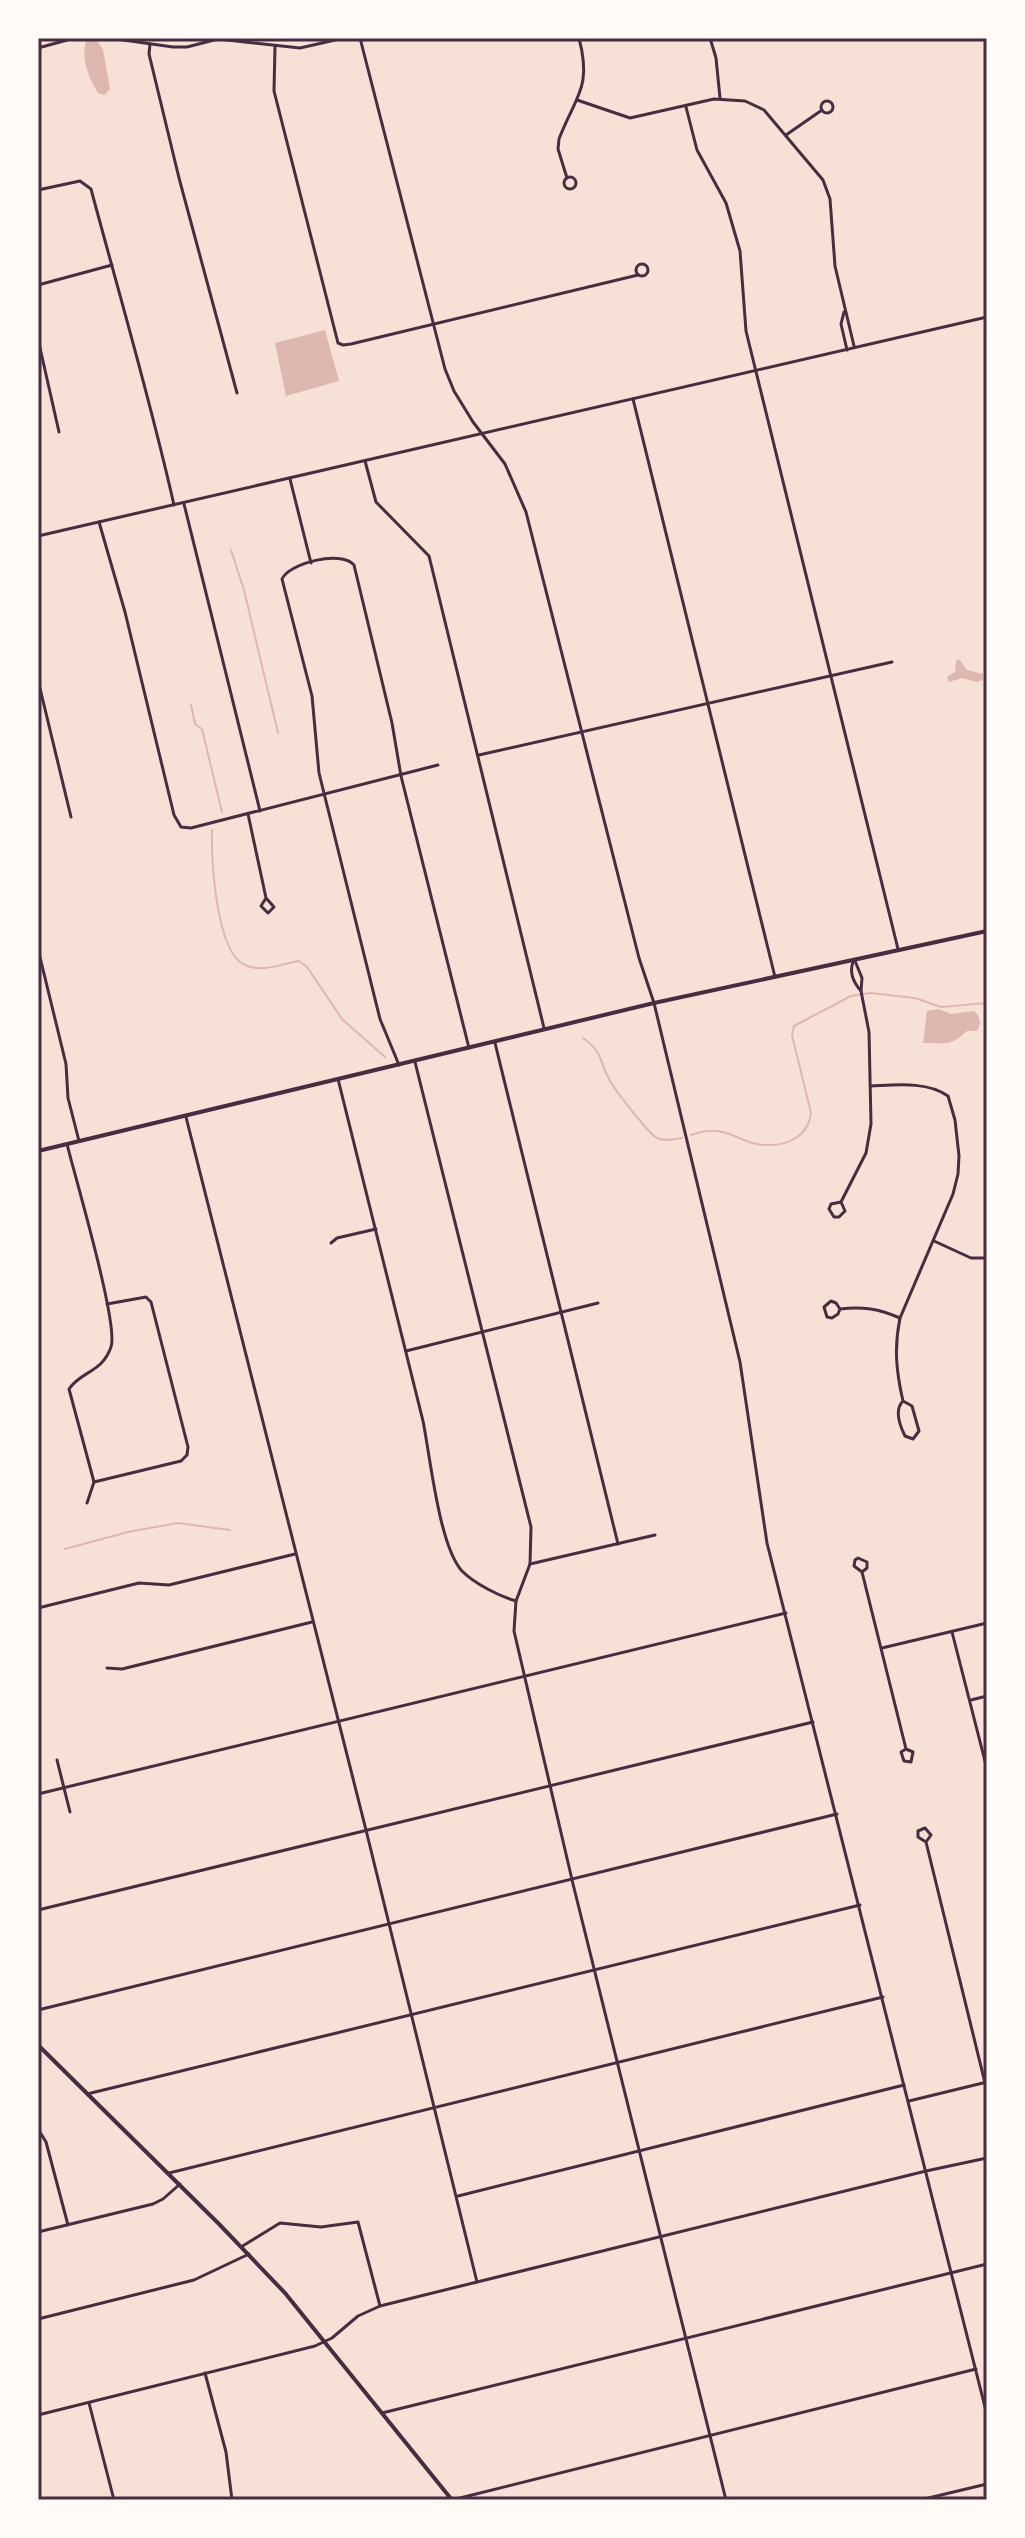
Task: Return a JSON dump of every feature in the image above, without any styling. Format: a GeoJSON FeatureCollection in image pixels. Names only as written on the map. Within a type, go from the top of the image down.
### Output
{"type":"FeatureCollection","features":[{"type":"Feature","properties":{"kind":"main road"},"geometry":{"type":"LineString","coordinates":[[38,1151],[654,1003],[987,931]]}},
{"type":"Feature","properties":{"kind":"main road"},"geometry":{"type":"LineString","coordinates":[[38,2045],[249,2254],[452,2500]]}},
{"type":"Feature","properties":{"kind":"street"},"geometry":{"type":"LineString","coordinates":[[109,38],[187,47],[218,39],[300,48],[344,38]]}},
{"type":"Feature","properties":{"kind":"street"},"geometry":{"type":"LineString","coordinates":[[360,38],[432,325],[454,391],[505,464],[526,512],[639,958],[654,1003],[740,1362],[767,1543],[987,2415]]}},
{"type":"Feature","properties":{"kind":"street"},"geometry":{"type":"LineString","coordinates":[[567,178],[558,149],[559,139],[585,76],[579,38]]}},
{"type":"Feature","properties":{"kind":"street"},"geometry":{"type":"LineString","coordinates":[[710,38],[716,58],[720,98]]}},
{"type":"Feature","properties":{"kind":"street"},"geometry":{"type":"LineString","coordinates":[[38,48],[71,39]]}},
{"type":"Feature","properties":{"kind":"street"},"geometry":{"type":"LineString","coordinates":[[150,44],[149,54],[179,178],[237,393]]}},
{"type":"Feature","properties":{"kind":"street"},"geometry":{"type":"LineString","coordinates":[[275,46],[274,91],[338,343],[351,344],[638,275]]}},
{"type":"Feature","properties":{"kind":"street"},"geometry":{"type":"LineString","coordinates":[[577,100],[630,118],[720,98],[757,106],[786,135],[823,180],[828,192],[835,266],[855,348]]}},
{"type":"Feature","properties":{"kind":"street"},"geometry":{"type":"LineString","coordinates":[[686,107],[697,150],[726,203],[740,251],[746,331],[898,949]]}},
{"type":"Feature","properties":{"kind":"street"},"geometry":{"type":"LineString","coordinates":[[786,135],[822,110]]}},
{"type":"Feature","properties":{"kind":"street"},"geometry":{"type":"LineString","coordinates":[[38,190],[80,181],[91,189],[135,358],[149,393],[174,505]]}},
{"type":"Feature","properties":{"kind":"street"},"geometry":{"type":"LineString","coordinates":[[38,285],[112,265]]}},
{"type":"Feature","properties":{"kind":"street"},"geometry":{"type":"LineString","coordinates":[[845,308],[841,324],[847,350]]}},
{"type":"Feature","properties":{"kind":"street"},"geometry":{"type":"LineString","coordinates":[[38,536],[987,317]]}},
{"type":"Feature","properties":{"kind":"street"},"geometry":{"type":"LineString","coordinates":[[38,339],[59,432]]}},
{"type":"Feature","properties":{"kind":"street"},"geometry":{"type":"LineString","coordinates":[[633,399],[775,977]]}},
{"type":"Feature","properties":{"kind":"street"},"geometry":{"type":"LineString","coordinates":[[365,461],[376,502],[429,556],[545,1030]]}},
{"type":"Feature","properties":{"kind":"street"},"geometry":{"type":"LineString","coordinates":[[290,479],[311,563]]}},
{"type":"Feature","properties":{"kind":"street"},"geometry":{"type":"LineString","coordinates":[[184,502],[260,811]]}},
{"type":"Feature","properties":{"kind":"street"},"geometry":{"type":"LineString","coordinates":[[99,522],[125,612],[174,815],[181,827],[191,828],[438,765]]}},
{"type":"Feature","properties":{"kind":"street"},"geometry":{"type":"LineString","coordinates":[[399,1065],[380,1019],[324,795],[312,696],[282,579],[291,568],[311,563],[338,557],[354,565],[392,723],[401,776],[469,1048]]}},
{"type":"Feature","properties":{"kind":"street"},"geometry":{"type":"LineString","coordinates":[[479,755],[892,662]]}},
{"type":"Feature","properties":{"kind":"street"},"geometry":{"type":"LineString","coordinates":[[38,680],[71,817]]}},
{"type":"Feature","properties":{"kind":"street"},"geometry":{"type":"LineString","coordinates":[[248,814],[266,898]]}},
{"type":"Feature","properties":{"kind":"street"},"geometry":{"type":"LineString","coordinates":[[38,949],[66,1064],[68,1098],[79,1141]]}},
{"type":"Feature","properties":{"kind":"street"},"geometry":{"type":"LineString","coordinates":[[854,960],[851,970],[854,984],[861,991]]}},
{"type":"Feature","properties":{"kind":"street"},"geometry":{"type":"LineString","coordinates":[[841,1202],[866,1153],[871,1124],[869,1032],[861,991],[862,978],[854,960]]}},
{"type":"Feature","properties":{"kind":"street"},"geometry":{"type":"LineString","coordinates":[[495,1041],[618,1544]]}},
{"type":"Feature","properties":{"kind":"street"},"geometry":{"type":"LineString","coordinates":[[415,1061],[531,1527],[530,1564],[516,1601],[514,1631],[616,2062],[726,2500]]}},
{"type":"Feature","properties":{"kind":"street"},"geometry":{"type":"LineString","coordinates":[[338,1079],[423,1421],[432,1478],[455,1559],[462,1571],[502,1597],[516,1601]]}},
{"type":"Feature","properties":{"kind":"street"},"geometry":{"type":"LineString","coordinates":[[871,1086],[903,1085],[932,1089],[948,1096],[952,1102],[959,1156],[953,1194],[900,1318],[895,1356],[903,1401]]}},
{"type":"Feature","properties":{"kind":"street"},"geometry":{"type":"LineString","coordinates":[[186,1117],[477,2282]]}},
{"type":"Feature","properties":{"kind":"street"},"geometry":{"type":"LineString","coordinates":[[67,1144],[107,1304],[113,1344],[94,1372],[74,1381],[69,1389],[94,1482],[87,1503]]}},
{"type":"Feature","properties":{"kind":"street"},"geometry":{"type":"LineString","coordinates":[[841,1202],[845,1211],[834,1217],[829,1209],[831,1204],[841,1202]]}},
{"type":"Feature","properties":{"kind":"street"},"geometry":{"type":"LineString","coordinates":[[331,1243],[337,1238],[376,1229]]}},
{"type":"Feature","properties":{"kind":"street"},"geometry":{"type":"LineString","coordinates":[[934,1241],[971,1258],[987,1258]]}},
{"type":"Feature","properties":{"kind":"street"},"geometry":{"type":"LineString","coordinates":[[94,1482],[181,1461],[187,1455],[188,1447],[151,1302],[146,1297],[107,1304]]}},
{"type":"Feature","properties":{"kind":"street"},"geometry":{"type":"LineString","coordinates":[[840,1309],[832,1318],[827,1317],[824,1307],[831,1301],[840,1309],[878,1309],[900,1318]]}},
{"type":"Feature","properties":{"kind":"street"},"geometry":{"type":"LineString","coordinates":[[406,1351],[598,1303]]}},
{"type":"Feature","properties":{"kind":"street"},"geometry":{"type":"LineString","coordinates":[[903,1401],[912,1406],[916,1418],[919,1434],[913,1439],[905,1436],[900,1422],[898,1406],[903,1401]]}},
{"type":"Feature","properties":{"kind":"street"},"geometry":{"type":"LineString","coordinates":[[530,1564],[655,1535]]}},
{"type":"Feature","properties":{"kind":"street"},"geometry":{"type":"LineString","coordinates":[[38,1608],[139,1583],[169,1585],[295,1554]]}},
{"type":"Feature","properties":{"kind":"street"},"geometry":{"type":"LineString","coordinates":[[862,1572],[906,1749]]}},
{"type":"Feature","properties":{"kind":"street"},"geometry":{"type":"LineString","coordinates":[[38,1794],[786,1613]]}},
{"type":"Feature","properties":{"kind":"street"},"geometry":{"type":"LineString","coordinates":[[107,1668],[122,1669],[312,1622]]}},
{"type":"Feature","properties":{"kind":"street"},"geometry":{"type":"LineString","coordinates":[[881,1648],[987,1623]]}},
{"type":"Feature","properties":{"kind":"street"},"geometry":{"type":"LineString","coordinates":[[952,1632],[987,1769]]}},
{"type":"Feature","properties":{"kind":"street"},"geometry":{"type":"LineString","coordinates":[[970,1700],[987,1696]]}},
{"type":"Feature","properties":{"kind":"street"},"geometry":{"type":"LineString","coordinates":[[38,1910],[813,1722]]}},
{"type":"Feature","properties":{"kind":"street"},"geometry":{"type":"LineString","coordinates":[[57,1760],[70,1812]]}},
{"type":"Feature","properties":{"kind":"street"},"geometry":{"type":"LineString","coordinates":[[38,2010],[837,1814]]}},
{"type":"Feature","properties":{"kind":"street"},"geometry":{"type":"LineString","coordinates":[[909,2101],[986,2082],[926,1842]]}},
{"type":"Feature","properties":{"kind":"street"},"geometry":{"type":"LineString","coordinates":[[87,2094],[860,1905]]}},
{"type":"Feature","properties":{"kind":"street"},"geometry":{"type":"LineString","coordinates":[[168,2173],[883,1997]]}},
{"type":"Feature","properties":{"kind":"street"},"geometry":{"type":"LineString","coordinates":[[456,2196],[904,2085]]}},
{"type":"Feature","properties":{"kind":"street"},"geometry":{"type":"LineString","coordinates":[[38,2129],[46,2142],[68,2225]]}},
{"type":"Feature","properties":{"kind":"street"},"geometry":{"type":"LineString","coordinates":[[38,2415],[325,2343],[350,2321],[380,2306],[987,2158]]}},
{"type":"Feature","properties":{"kind":"street"},"geometry":{"type":"LineString","coordinates":[[38,2232],[153,2204],[180,2184]]}},
{"type":"Feature","properties":{"kind":"street"},"geometry":{"type":"LineString","coordinates":[[241,2247],[280,2223],[321,2227],[358,2222],[380,2306]]}},
{"type":"Feature","properties":{"kind":"street"},"geometry":{"type":"LineString","coordinates":[[38,2319],[194,2280],[249,2254]]}},
{"type":"Feature","properties":{"kind":"street"},"geometry":{"type":"LineString","coordinates":[[382,2413],[987,2264]]}},
{"type":"Feature","properties":{"kind":"street"},"geometry":{"type":"LineString","coordinates":[[452,2500],[976,2369]]}},
{"type":"Feature","properties":{"kind":"street"},"geometry":{"type":"LineString","coordinates":[[205,2373],[226,2452],[232,2500]]}},
{"type":"Feature","properties":{"kind":"street"},"geometry":{"type":"LineString","coordinates":[[89,2403],[114,2500]]}},
{"type":"Feature","properties":{"kind":"street"},"geometry":{"type":"LineString","coordinates":[[920,2500],[987,2484]]}},
{"type":"Feature","properties":{"kind":"shaded area"},"geometry":{"type":"Polygon","coordinates":[[[87,38],[96,38],[103,50],[110,89],[105,95],[98,93],[88,73],[84,52],[87,38]]]}},
{"type":"Feature","properties":{"kind":"shaded area"},"geometry":{"type":"Polygon","coordinates":[[[325,330],[339,381],[286,396],[275,343],[325,330]]]}},
{"type":"Feature","properties":{"kind":"shaded area"},"geometry":{"type":"Polygon","coordinates":[[[959,659],[967,670],[983,674],[983,680],[977,682],[962,678],[949,682],[947,677],[955,672],[959,659]]]}},
{"type":"Feature","properties":{"kind":"shaded area"},"geometry":{"type":"Polygon","coordinates":[[[939,1009],[951,1014],[974,1011],[980,1020],[979,1028],[977,1031],[967,1031],[951,1042],[923,1043],[927,1011],[939,1009]]]}},
{"type":"Feature","properties":{"kind":"waterway"},"geometry":{"type":"LineString","coordinates":[[231,550],[244,590],[278,733]]}},
{"type":"Feature","properties":{"kind":"waterway"},"geometry":{"type":"LineString","coordinates":[[191,705],[195,724],[202,729],[222,812]]}},
{"type":"Feature","properties":{"kind":"waterway"},"geometry":{"type":"LineString","coordinates":[[212,830],[217,904],[227,943],[235,957],[245,965],[259,968],[299,961],[307,967],[342,1019],[385,1057]]}},
{"type":"Feature","properties":{"kind":"waterway"},"geometry":{"type":"LineString","coordinates":[[691,1135],[718,1131],[752,1143],[772,1145],[790,1141],[804,1131],[811,1113],[792,1035],[794,1026],[851,996],[870,993],[915,998],[941,1007],[987,1003]]}},
{"type":"Feature","properties":{"kind":"waterway"},"geometry":{"type":"LineString","coordinates":[[583,1038],[597,1052],[617,1092],[639,1120],[657,1138],[682,1138]]}},
{"type":"Feature","properties":{"kind":"waterway"},"geometry":{"type":"LineString","coordinates":[[65,1549],[128,1532],[178,1523],[230,1530]]}}]}
